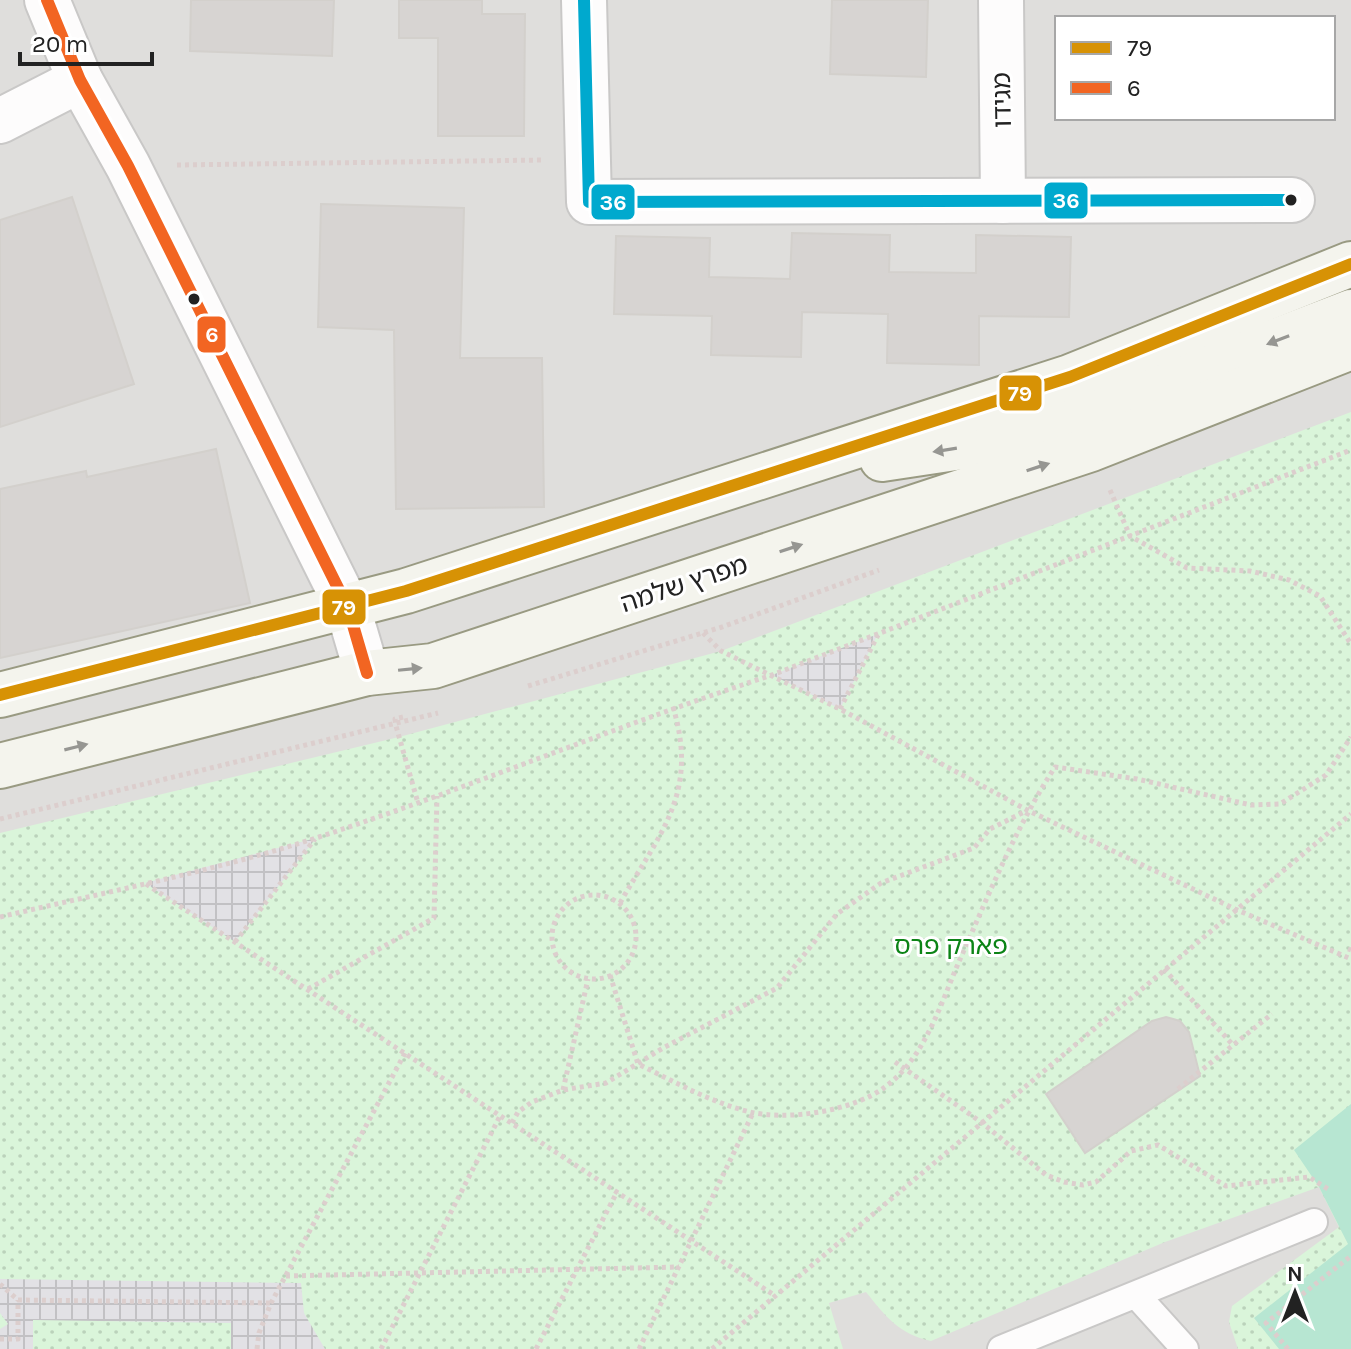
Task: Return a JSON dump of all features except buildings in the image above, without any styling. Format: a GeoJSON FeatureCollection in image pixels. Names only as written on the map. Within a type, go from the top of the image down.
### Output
{"type":"FeatureCollection","features":[{"type":"Feature","properties":{"kind":"street"},"geometry":{"type":"LineString","coordinates":[[47,0],[80,80],[128,166],[348,608],[367,673]]}},
{"type":"Feature","properties":{"kind":"street"},"geometry":{"type":"LineString","coordinates":[[584,0],[589,202],[1292,200]]}},
{"type":"Feature","properties":{"kind":"street","name":"מגידו"},"geometry":{"type":"LineString","coordinates":[[1001,0],[1003,201]]}},
{"type":"Feature","properties":{"kind":"street"},"geometry":{"type":"LineString","coordinates":[[0,121],[80,80]]}},
{"type":"Feature","properties":{"kind":"street"},"geometry":{"type":"LineString","coordinates":[[0,695],[348,608],[1070,377],[1351,264]]}},
{"type":"Feature","properties":{"kind":"street"},"geometry":{"type":"LineString","coordinates":[[750,479],[1022,438],[1351,312]]}},
{"type":"Feature","properties":{"kind":"street","name":"מפרץ שלמה"},"geometry":{"type":"LineString","coordinates":[[0,766],[367,673],[433,666],[1091,449],[1351,347]]}},
{"type":"Feature","properties":{"kind":"lane"},"geometry":{"type":"LineString","coordinates":[[1001,1349],[1138,1297],[1314,1222]]}},
{"type":"Feature","properties":{"kind":"lane"},"geometry":{"type":"LineString","coordinates":[[1138,1297],[1185,1349]]}},
{"type":"Feature","properties":{"kind":"path"},"geometry":{"type":"LineString","coordinates":[[128,166],[587,160]]}},
{"type":"Feature","properties":{"kind":"path"},"geometry":{"type":"LineString","coordinates":[[0,917],[316,838],[418,803],[673,707],[772,675],[1351,450]]}},
{"type":"Feature","properties":{"kind":"path"},"geometry":{"type":"LineString","coordinates":[[1130,536],[1187,568],[1250,571],[1289,580],[1320,596],[1351,644]]}},
{"type":"Feature","properties":{"kind":"path"},"geometry":{"type":"LineString","coordinates":[[516,689],[722,627]]}},
{"type":"Feature","properties":{"kind":"path"},"geometry":{"type":"LineString","coordinates":[[703,632],[721,651],[840,709],[1027,810],[1235,909],[1351,959]]}},
{"type":"Feature","properties":{"kind":"path"},"geometry":{"type":"LineString","coordinates":[[840,709],[878,634]]}},
{"type":"Feature","properties":{"kind":"path"},"geometry":{"type":"LineString","coordinates":[[620,903],[676,804],[684,765],[683,741],[673,707]]}},
{"type":"Feature","properties":{"kind":"path"},"geometry":{"type":"LineString","coordinates":[[0,819],[254,756],[396,726],[441,712]]}},
{"type":"Feature","properties":{"kind":"path"},"geometry":{"type":"LineString","coordinates":[[399,737],[418,803]]}},
{"type":"Feature","properties":{"kind":"path"},"geometry":{"type":"LineString","coordinates":[[610,975],[638,1064],[715,1101],[753,1113],[806,1113],[848,1104],[884,1088],[902,1070],[932,1027],[1027,810],[1055,767],[1137,779],[1251,805],[1280,804],[1326,775],[1351,737]]}},
{"type":"Feature","properties":{"kind":"path"},"geometry":{"type":"LineString","coordinates":[[308,989],[434,918],[437,796]]}},
{"type":"Feature","properties":{"kind":"path"},"geometry":{"type":"LineString","coordinates":[[512,1123],[518,1112],[532,1102],[563,1090],[606,1083],[777,988],[837,914],[881,883],[974,848],[990,829],[1027,810]]}},
{"type":"Feature","properties":{"kind":"path"},"geometry":{"type":"LineString","coordinates":[[712,1349],[1351,814]]}},
{"type":"Feature","properties":{"kind":"path"},"geometry":{"type":"LineString","coordinates":[[235,942],[316,838]]}},
{"type":"Feature","properties":{"kind":"path"},"geometry":{"type":"LineString","coordinates":[[145,883],[774,1295]]}},
{"type":"Feature","properties":{"kind":"path"},"geometry":{"type":"LineString","coordinates":[[587,894],[604,895],[620,903],[636,928],[631,957],[610,975],[588,979],[571,973],[557,960],[551,944],[552,926],[559,912],[572,900],[587,894]]}},
{"type":"Feature","properties":{"kind":"path"},"geometry":{"type":"LineString","coordinates":[[1164,969],[1233,1045]]}},
{"type":"Feature","properties":{"kind":"path"},"geometry":{"type":"LineString","coordinates":[[563,1090],[588,979]]}},
{"type":"Feature","properties":{"kind":"path"},"geometry":{"type":"LineString","coordinates":[[1178,1089],[1272,1014]]}},
{"type":"Feature","properties":{"kind":"path"},"geometry":{"type":"LineString","coordinates":[[258,1348],[271,1303],[405,1053]]}},
{"type":"Feature","properties":{"kind":"path"},"geometry":{"type":"LineString","coordinates":[[895,1062],[902,1070],[981,1122],[1046,1175],[1064,1182],[1096,1182],[1131,1151],[1158,1145],[1226,1186],[1309,1177],[1319,1180],[1337,1201]]}},
{"type":"Feature","properties":{"kind":"path"},"geometry":{"type":"LineString","coordinates":[[639,1349],[753,1113]]}},
{"type":"Feature","properties":{"kind":"path"},"geometry":{"type":"LineString","coordinates":[[381,1349],[500,1116]]}},
{"type":"Feature","properties":{"kind":"path"},"geometry":{"type":"LineString","coordinates":[[536,1349],[617,1192]]}},
{"type":"Feature","properties":{"kind":"path"},"geometry":{"type":"LineString","coordinates":[[1288,1349],[1266,1323],[1351,1256]]}},
{"type":"Feature","properties":{"kind":"path"},"geometry":{"type":"LineString","coordinates":[[286,1276],[679,1267]]}},
{"type":"Feature","properties":{"kind":"path"},"geometry":{"type":"LineString","coordinates":[[0,1284],[18,1300],[271,1303]]}},
{"type":"Feature","properties":{"kind":"path"},"geometry":{"type":"LineString","coordinates":[[0,1339],[18,1339],[18,1300]]}},
{"type":"Feature","properties":{"kind":"shaded area"},"geometry":{"type":"Polygon","coordinates":[[[0,0],[1351,0],[1351,1349],[0,1349],[0,0]]]}},
{"type":"Feature","properties":{"kind":"shaded area"},"geometry":{"type":"Polygon","coordinates":[[[878,634],[840,709],[772,675],[878,634]]]}},
{"type":"Feature","properties":{"kind":"shaded area"},"geometry":{"type":"Polygon","coordinates":[[[316,838],[235,942],[145,883],[316,838]]]}},
{"type":"Feature","properties":{"kind":"shaded area"},"geometry":{"type":"Polygon","coordinates":[[[0,1279],[301,1283],[304,1313],[325,1349],[231,1349],[231,1323],[33,1320],[33,1349],[0,1349],[0,1329],[8,1324],[0,1313],[0,1279]]]}},
{"type":"Feature","properties":{"kind":"green space","name":"פארק פרס"},"geometry":{"type":"Polygon","coordinates":[[[1351,412],[1351,1349],[1238,1349],[1229,1322],[1232,1306],[1339,1227],[1319,1187],[1165,1242],[931,1341],[910,1334],[894,1323],[866,1292],[829,1303],[843,1349],[0,1349],[0,833],[399,737],[721,651],[1351,412]]]}},
{"type":"Feature","properties":{"kind":"green space"},"geometry":{"type":"Polygon","coordinates":[[[1351,1104],[1351,1349],[1279,1349],[1254,1318],[1348,1244],[1319,1187],[1294,1150],[1351,1104]]]}},
{"type":"Feature","properties":{"kind":"transit line","name":"6"},"geometry":{"type":"LineString","coordinates":[[47,0],[80,80],[128,166],[348,608],[367,673]]}},
{"type":"Feature","properties":{"kind":"transit line","name":"36"},"geometry":{"type":"LineString","coordinates":[[584,0],[589,202],[1292,200]]}},
{"type":"Feature","properties":{"kind":"transit line","name":"79"},"geometry":{"type":"LineString","coordinates":[[0,695],[406,591],[1070,377],[1351,264]]}}]}
